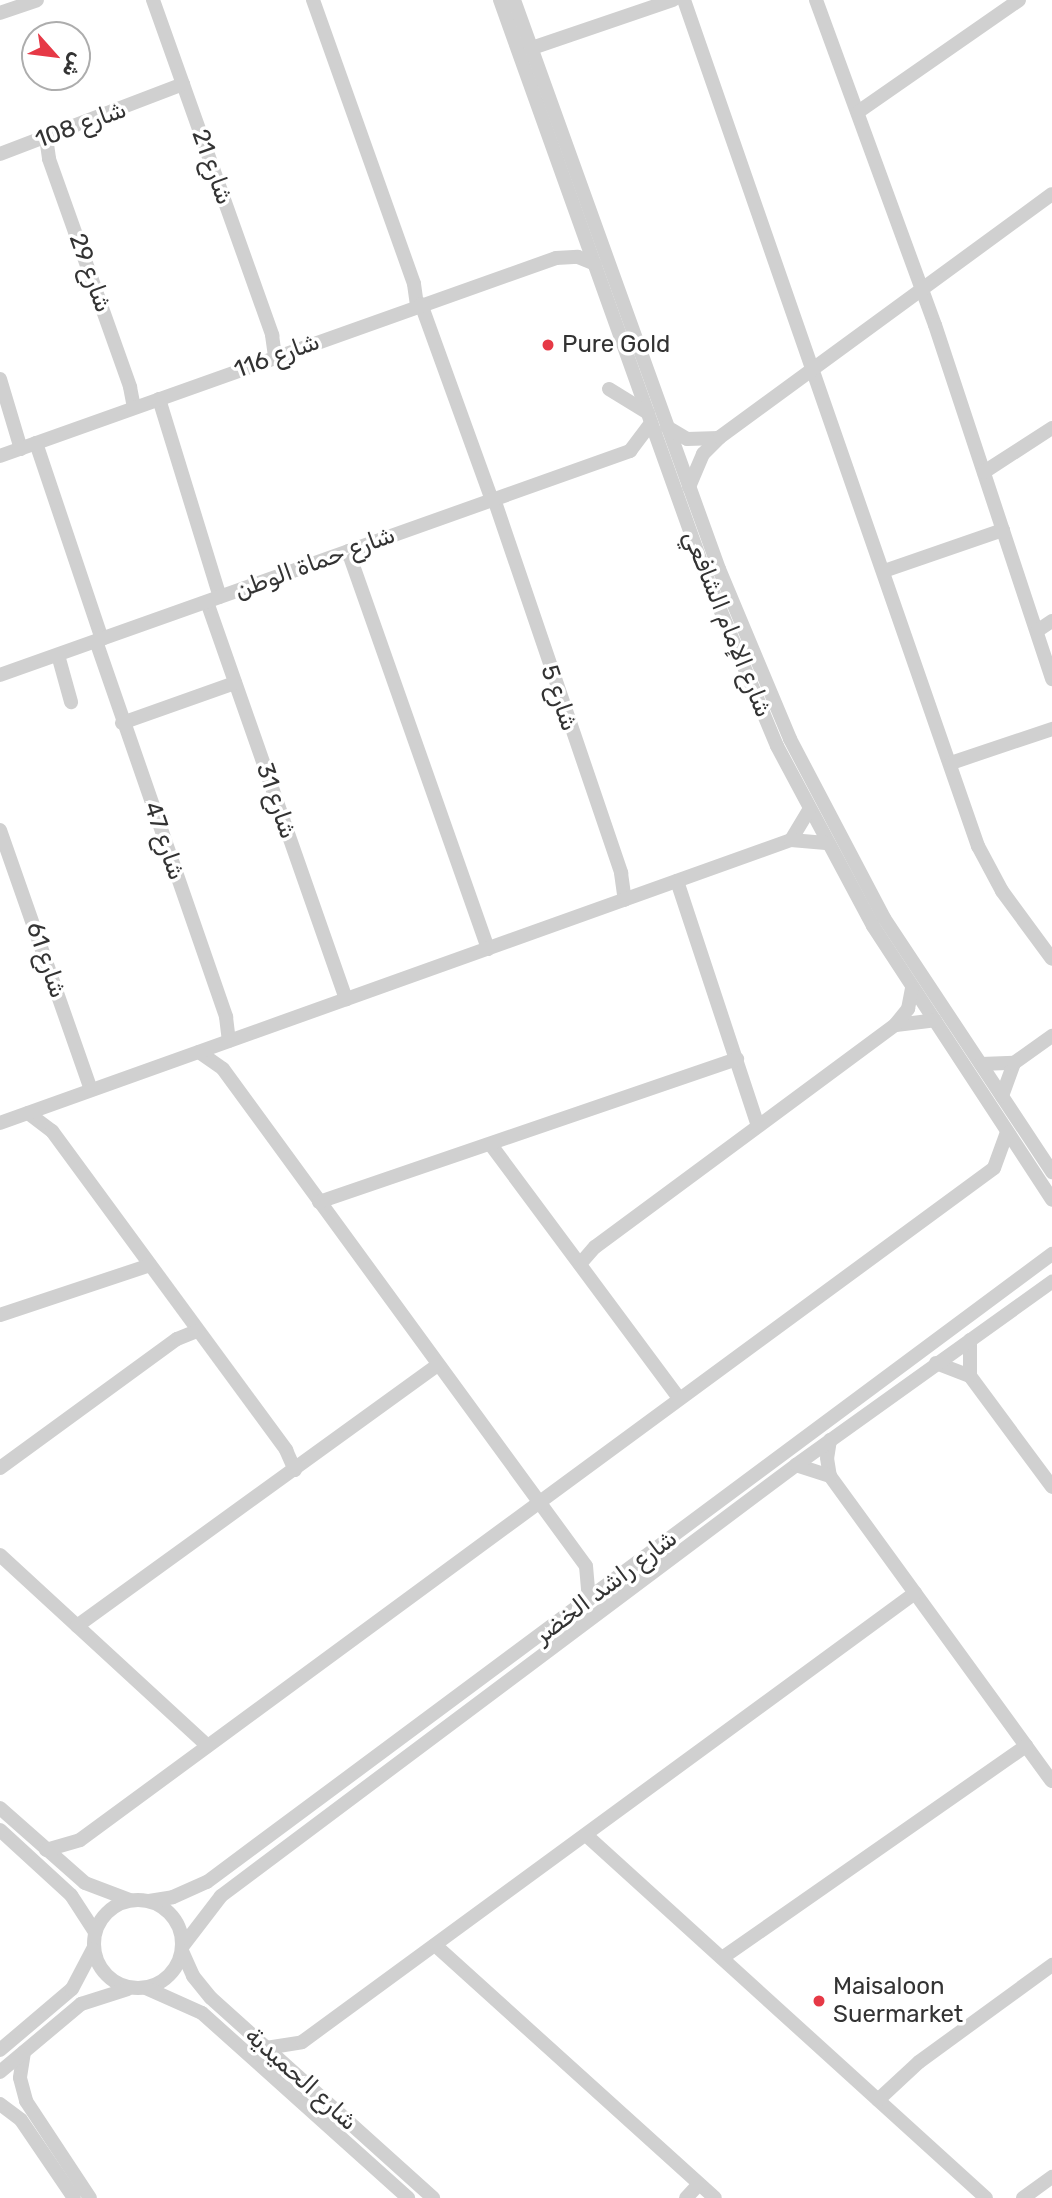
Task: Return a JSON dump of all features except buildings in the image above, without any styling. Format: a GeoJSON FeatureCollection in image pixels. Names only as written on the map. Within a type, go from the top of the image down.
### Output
{"type":"FeatureCollection","features":[{"type":"Feature","properties":{"kind":"street"},"geometry":{"type":"LineString","coordinates":[[0,13],[37,0]]}},
{"type":"Feature","properties":{"kind":"street","name":"شارع 21"},"geometry":{"type":"LineString","coordinates":[[153,0],[279,356]]}},
{"type":"Feature","properties":{"kind":"street","name":"شارع 5"},"geometry":{"type":"LineString","coordinates":[[313,0],[629,898]]}},
{"type":"Feature","properties":{"kind":"street","name":"شارع الإمام الشافعي"},"geometry":{"type":"LineString","coordinates":[[500,0],[649,418],[736,652],[826,843],[912,988],[1052,1200]]}},
{"type":"Feature","properties":{"kind":"street","name":"شارع الإمام الشافعي"},"geometry":{"type":"LineString","coordinates":[[514,0],[667,427],[749,646],[811,785],[884,918],[1052,1172]]}},
{"type":"Feature","properties":{"kind":"street"},"geometry":{"type":"LineString","coordinates":[[532,48],[673,0]]}},
{"type":"Feature","properties":{"kind":"street"},"geometry":{"type":"LineString","coordinates":[[684,0],[985,861],[1052,959]]}},
{"type":"Feature","properties":{"kind":"street"},"geometry":{"type":"LineString","coordinates":[[816,0],[921,289],[1052,679]]}},
{"type":"Feature","properties":{"kind":"street"},"geometry":{"type":"LineString","coordinates":[[858,112],[1019,0]]}},
{"type":"Feature","properties":{"kind":"street","name":"شارع 108"},"geometry":{"type":"LineString","coordinates":[[0,154],[184,88]]}},
{"type":"Feature","properties":{"kind":"street","name":"شارع 29"},"geometry":{"type":"LineString","coordinates":[[42,139],[130,387],[146,404]]}},
{"type":"Feature","properties":{"kind":"street"},"geometry":{"type":"LineString","coordinates":[[689,487],[704,454],[720,437],[1052,194]]}},
{"type":"Feature","properties":{"kind":"street"},"geometry":{"type":"LineString","coordinates":[[556,258],[572,244],[581,227]]}},
{"type":"Feature","properties":{"kind":"street","name":"شارع 116"},"geometry":{"type":"LineString","coordinates":[[0,456],[556,258],[578,257],[594,264]]}},
{"type":"Feature","properties":{"kind":"street","name":"شارع 47"},"geometry":{"type":"LineString","coordinates":[[0,379],[17,427],[28,446],[96,641],[101,665],[226,1017],[228,1042],[223,1069]]}},
{"type":"Feature","properties":{"kind":"street"},"geometry":{"type":"LineString","coordinates":[[609,389],[649,418],[630,451],[664,458]]}},
{"type":"Feature","properties":{"kind":"street","name":"شارع 31"},"geometry":{"type":"LineString","coordinates":[[146,404],[163,423],[216,571],[218,598],[235,683],[346,999]]}},
{"type":"Feature","properties":{"kind":"street"},"geometry":{"type":"LineString","coordinates":[[667,427],[687,439],[720,437]]}},
{"type":"Feature","properties":{"kind":"street"},"geometry":{"type":"LineString","coordinates":[[984,472],[1052,428]]}},
{"type":"Feature","properties":{"kind":"street","name":"شارع حماة الوطن"},"geometry":{"type":"LineString","coordinates":[[0,675],[630,451]]}},
{"type":"Feature","properties":{"kind":"street"},"geometry":{"type":"LineString","coordinates":[[884,571],[1003,530]]}},
{"type":"Feature","properties":{"kind":"street"},"geometry":{"type":"LineString","coordinates":[[348,551],[488,948]]}},
{"type":"Feature","properties":{"kind":"street"},"geometry":{"type":"LineString","coordinates":[[1038,636],[1052,621]]}},
{"type":"Feature","properties":{"kind":"street"},"geometry":{"type":"LineString","coordinates":[[1038,636],[1052,631]]}},
{"type":"Feature","properties":{"kind":"street"},"geometry":{"type":"LineString","coordinates":[[58,655],[71,702]]}},
{"type":"Feature","properties":{"kind":"street"},"geometry":{"type":"LineString","coordinates":[[122,723],[235,683]]}},
{"type":"Feature","properties":{"kind":"street"},"geometry":{"type":"LineString","coordinates":[[951,763],[1052,729]]}},
{"type":"Feature","properties":{"kind":"street"},"geometry":{"type":"LineString","coordinates":[[791,840],[809,810]]}},
{"type":"Feature","properties":{"kind":"street","name":"شارع 61"},"geometry":{"type":"LineString","coordinates":[[0,830],[91,1090]]}},
{"type":"Feature","properties":{"kind":"street"},"geometry":{"type":"LineString","coordinates":[[0,1123],[791,840],[826,843]]}},
{"type":"Feature","properties":{"kind":"street"},"geometry":{"type":"LineString","coordinates":[[673,882],[762,1124]]}},
{"type":"Feature","properties":{"kind":"street"},"geometry":{"type":"LineString","coordinates":[[577,1260],[895,1025],[908,1009],[912,988]]}},
{"type":"Feature","properties":{"kind":"street"},"geometry":{"type":"LineString","coordinates":[[895,1025],[935,1020]]}},
{"type":"Feature","properties":{"kind":"street"},"geometry":{"type":"LineString","coordinates":[[981,1064],[1014,1063],[1052,1036]]}},
{"type":"Feature","properties":{"kind":"street"},"geometry":{"type":"LineString","coordinates":[[199,1052],[223,1069],[586,1566],[589,1600]]}},
{"type":"Feature","properties":{"kind":"street"},"geometry":{"type":"LineString","coordinates":[[322,1206],[736,1055]]}},
{"type":"Feature","properties":{"kind":"street"},"geometry":{"type":"LineString","coordinates":[[1002,1096],[1014,1063]]}},
{"type":"Feature","properties":{"kind":"street"},"geometry":{"type":"LineString","coordinates":[[46,1107],[52,1131]]}},
{"type":"Feature","properties":{"kind":"street"},"geometry":{"type":"LineString","coordinates":[[28,1113],[52,1131],[299,1467]]}},
{"type":"Feature","properties":{"kind":"street"},"geometry":{"type":"LineString","coordinates":[[994,1168],[1007,1133]]}},
{"type":"Feature","properties":{"kind":"street"},"geometry":{"type":"LineString","coordinates":[[491,1145],[678,1397]]}},
{"type":"Feature","properties":{"kind":"street"},"geometry":{"type":"LineString","coordinates":[[46,1850],[80,1840],[678,1397],[994,1168],[1028,1165]]}},
{"type":"Feature","properties":{"kind":"street","name":"شارع راشد الخضر"},"geometry":{"type":"LineString","coordinates":[[149,1901],[173,1897],[207,1882],[1032,1273],[1052,1254]]}},
{"type":"Feature","properties":{"kind":"street"},"geometry":{"type":"LineString","coordinates":[[0,1315],[147,1261]]}},
{"type":"Feature","properties":{"kind":"street","name":"شارع راشد الخضر"},"geometry":{"type":"LineString","coordinates":[[182,1949],[220,1896],[796,1465],[1052,1282]]}},
{"type":"Feature","properties":{"kind":"street"},"geometry":{"type":"LineString","coordinates":[[0,1468],[194,1327]]}},
{"type":"Feature","properties":{"kind":"street"},"geometry":{"type":"LineString","coordinates":[[970,1340],[970,1376]]}},
{"type":"Feature","properties":{"kind":"street"},"geometry":{"type":"LineString","coordinates":[[936,1363],[970,1376],[1052,1487]]}},
{"type":"Feature","properties":{"kind":"street"},"geometry":{"type":"LineString","coordinates":[[80,1629],[438,1365]]}},
{"type":"Feature","properties":{"kind":"street"},"geometry":{"type":"LineString","coordinates":[[830,1440],[830,1476],[1052,1781]]}},
{"type":"Feature","properties":{"kind":"street"},"geometry":{"type":"LineString","coordinates":[[796,1465],[830,1476]]}},
{"type":"Feature","properties":{"kind":"street"},"geometry":{"type":"LineString","coordinates":[[0,1555],[208,1746]]}},
{"type":"Feature","properties":{"kind":"street"},"geometry":{"type":"LineString","coordinates":[[586,1566],[619,1577]]}},
{"type":"Feature","properties":{"kind":"street"},"geometry":{"type":"LineString","coordinates":[[266,2048],[302,2042],[915,1593]]}},
{"type":"Feature","properties":{"kind":"street"},"geometry":{"type":"LineString","coordinates":[[726,1962],[1024,1743]]}},
{"type":"Feature","properties":{"kind":"street"},"geometry":{"type":"LineString","coordinates":[[0,1808],[77,1877],[103,1893],[149,1901],[170,1913],[182,1949],[166,1979],[81,2004],[0,2073]]}},
{"type":"Feature","properties":{"kind":"street"},"geometry":{"type":"LineString","coordinates":[[0,1830],[71,1895],[95,1932]]}},
{"type":"Feature","properties":{"kind":"street"},"geometry":{"type":"LineString","coordinates":[[586,1835],[986,2198]]}},
{"type":"Feature","properties":{"kind":"street"},"geometry":{"type":"LineString","coordinates":[[77,1877],[75,1855],[80,1840]]}},
{"type":"Feature","properties":{"kind":"street"},"geometry":{"type":"LineString","coordinates":[[0,2050],[72,1989],[94,1948],[95,1932],[109,1911],[131,1900]]}},
{"type":"Feature","properties":{"kind":"street"},"geometry":{"type":"LineString","coordinates":[[435,1945],[715,2198]]}},
{"type":"Feature","properties":{"kind":"street"},"geometry":{"type":"LineString","coordinates":[[94,1948],[106,1975],[139,1988]]}},
{"type":"Feature","properties":{"kind":"street","name":"شارع الحميدية"},"geometry":{"type":"LineString","coordinates":[[182,1949],[201,1987],[433,2198]]}},
{"type":"Feature","properties":{"kind":"street"},"geometry":{"type":"LineString","coordinates":[[874,2096],[1052,1965]]}},
{"type":"Feature","properties":{"kind":"street","name":"شارع الحميدية"},"geometry":{"type":"LineString","coordinates":[[139,1988],[202,2012],[408,2198]]}},
{"type":"Feature","properties":{"kind":"street"},"geometry":{"type":"LineString","coordinates":[[299,2077],[302,2042]]}},
{"type":"Feature","properties":{"kind":"street"},"geometry":{"type":"LineString","coordinates":[[24,2052],[20,2078],[26,2101],[82,2197]]}},
{"type":"Feature","properties":{"kind":"street"},"geometry":{"type":"LineString","coordinates":[[0,2104],[21,2120],[82,2197]]}},
{"type":"Feature","properties":{"kind":"street"},"geometry":{"type":"LineString","coordinates":[[1023,2198],[1052,2176]]}},
{"type":"Feature","properties":{"kind":"street"},"geometry":{"type":"LineString","coordinates":[[686,2198],[699,2184]]}},
{"type":"Feature","properties":{"kind":"place","name":"Pure Gold"},"geometry":{"type":"Point","coordinates":[548,345]}},
{"type":"Feature","properties":{"kind":"place","name":"Maisaloon Suermarket"},"geometry":{"type":"Point","coordinates":[819,2001]}}]}
